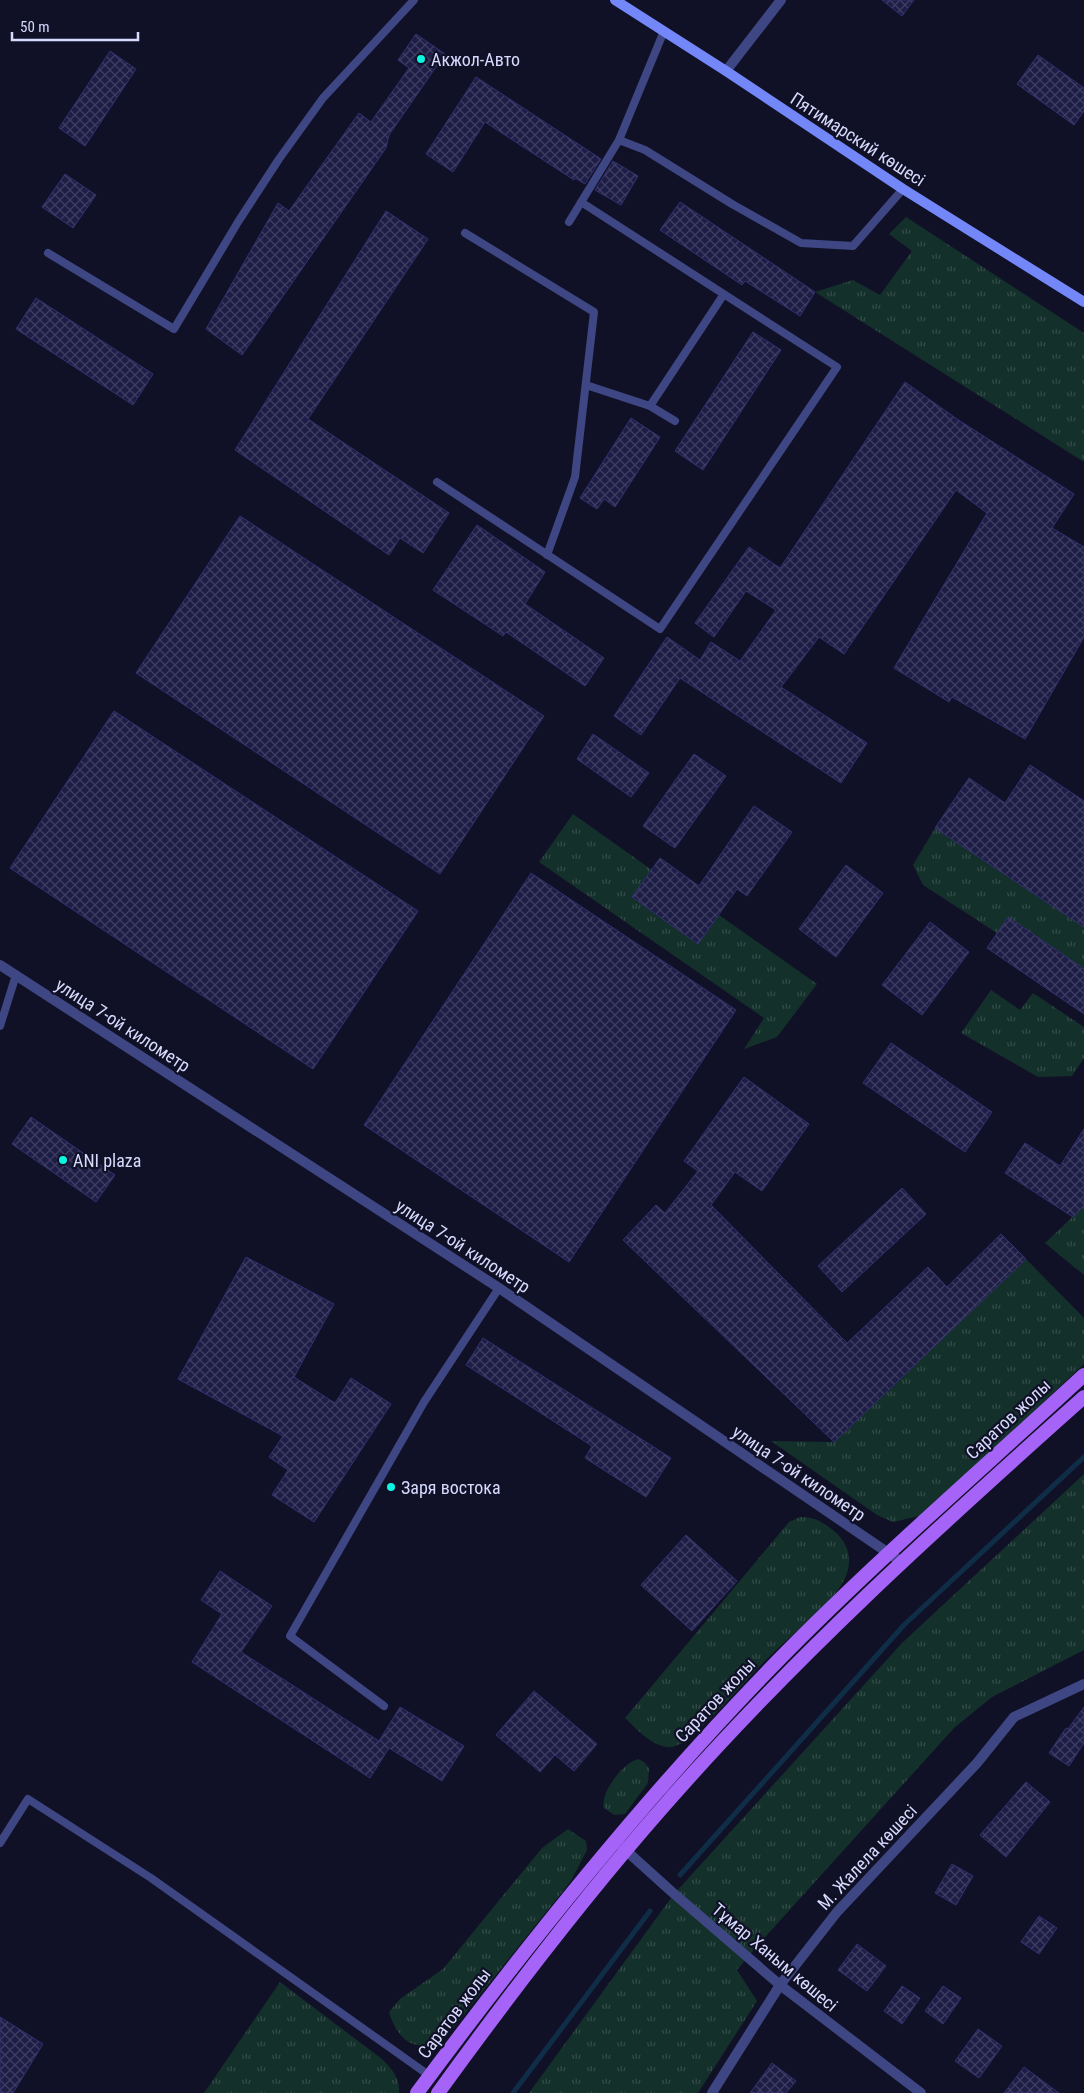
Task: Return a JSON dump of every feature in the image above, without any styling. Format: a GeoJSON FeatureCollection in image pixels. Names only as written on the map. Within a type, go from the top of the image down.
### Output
{"type":"FeatureCollection","features":[{"type":"Feature","properties":{"kind":"main road","name":"Пятимарский көшесі"},"geometry":{"type":"LineString","coordinates":[[614,0],[726,71],[903,189],[1084,302]]}},
{"type":"Feature","properties":{"kind":"main road","name":"Саратов жолы"},"geometry":{"type":"LineString","coordinates":[[417,2093],[463,2031],[614,1840],[681,1763],[765,1674],[889,1554],[1084,1375]]}},
{"type":"Feature","properties":{"kind":"main road","name":"Саратов жолы"},"geometry":{"type":"LineString","coordinates":[[438,2093],[547,1949],[626,1851],[663,1807],[728,1736],[823,1639],[1084,1397]]}},
{"type":"Feature","properties":{"kind":"street"},"geometry":{"type":"LineString","coordinates":[[726,71],[781,0]]}},
{"type":"Feature","properties":{"kind":"street","name":"улица 7-ой километр"},"geometry":{"type":"LineString","coordinates":[[0,965],[499,1288],[903,1563]]}},
{"type":"Feature","properties":{"kind":"street","name":"М. Жалела көшесі"},"geometry":{"type":"LineString","coordinates":[[712,2093],[780,1985],[837,1912],[977,1763],[1014,1716],[1084,1684]]}},
{"type":"Feature","properties":{"kind":"street","name":"Тұмар Ханым көшесі"},"geometry":{"type":"LineString","coordinates":[[614,1840],[780,1985],[921,2093]]}},
{"type":"Feature","properties":{"kind":"lane"},"geometry":{"type":"LineString","coordinates":[[48,253],[174,329],[279,159],[323,98],[414,0]]}},
{"type":"Feature","properties":{"kind":"lane"},"geometry":{"type":"LineString","coordinates":[[568,222],[619,140],[664,31]]}},
{"type":"Feature","properties":{"kind":"lane"},"geometry":{"type":"LineString","coordinates":[[619,140],[645,150],[732,204],[801,243],[853,246],[903,189]]}},
{"type":"Feature","properties":{"kind":"lane"},"geometry":{"type":"LineString","coordinates":[[437,482],[660,629],[837,367],[581,202]]}},
{"type":"Feature","properties":{"kind":"lane"},"geometry":{"type":"LineString","coordinates":[[465,233],[594,312],[575,477],[547,555]]}},
{"type":"Feature","properties":{"kind":"lane"},"geometry":{"type":"LineString","coordinates":[[650,406],[724,294]]}},
{"type":"Feature","properties":{"kind":"lane"},"geometry":{"type":"LineString","coordinates":[[586,385],[650,406],[675,422]]}},
{"type":"Feature","properties":{"kind":"lane"},"geometry":{"type":"LineString","coordinates":[[0,1026],[16,975]]}},
{"type":"Feature","properties":{"kind":"lane"},"geometry":{"type":"LineString","coordinates":[[384,1706],[290,1636],[424,1402],[499,1288]]}},
{"type":"Feature","properties":{"kind":"lane"},"geometry":{"type":"LineString","coordinates":[[0,1843],[28,1799],[151,1878],[430,2076]]}},
{"type":"Feature","properties":{"kind":"green space"},"geometry":{"type":"Polygon","coordinates":[[[906,217],[1084,333],[1084,462],[815,292],[853,280],[880,295],[912,251],[889,234],[906,217]]]}},
{"type":"Feature","properties":{"kind":"green space"},"geometry":{"type":"Polygon","coordinates":[[[573,814],[652,870],[633,898],[698,944],[719,915],[817,984],[777,1037],[744,1049],[764,1018],[539,862],[573,814]]]}},
{"type":"Feature","properties":{"kind":"green space"},"geometry":{"type":"Polygon","coordinates":[[[935,828],[1084,927],[1084,969],[1008,917],[997,933],[923,885],[913,865],[935,828]]]}},
{"type":"Feature","properties":{"kind":"green space"},"geometry":{"type":"Polygon","coordinates":[[[991,990],[1020,1010],[1033,993],[1084,1027],[1084,1058],[1072,1076],[1038,1077],[961,1033],[991,990]]]}},
{"type":"Feature","properties":{"kind":"green space"},"geometry":{"type":"Polygon","coordinates":[[[1084,1206],[1084,1275],[1045,1243],[1084,1206]]]}},
{"type":"Feature","properties":{"kind":"green space"},"geometry":{"type":"Polygon","coordinates":[[[1026,1259],[1084,1318],[1084,1364],[919,1516],[893,1522],[877,1515],[771,1441],[834,1442],[1026,1259]]]}},
{"type":"Feature","properties":{"kind":"green space"},"geometry":{"type":"Polygon","coordinates":[[[1084,1474],[1084,1650],[992,1697],[954,1728],[758,1945],[737,1970],[757,2001],[698,2093],[529,2093],[674,1894],[902,1643],[1084,1474]]]}},
{"type":"Feature","properties":{"kind":"green space"},"geometry":{"type":"Polygon","coordinates":[[[800,1517],[814,1519],[822,1523],[834,1531],[843,1541],[848,1553],[849,1565],[845,1578],[839,1588],[821,1609],[778,1648],[714,1715],[687,1740],[672,1747],[665,1747],[652,1742],[625,1718],[789,1522],[800,1517]]]}},
{"type":"Feature","properties":{"kind":"green space"},"geometry":{"type":"Polygon","coordinates":[[[638,1759],[649,1768],[648,1783],[625,1814],[614,1815],[604,1808],[604,1801],[609,1787],[626,1766],[638,1759]]]}},
{"type":"Feature","properties":{"kind":"green space"},"geometry":{"type":"Polygon","coordinates":[[[568,1829],[586,1841],[587,1850],[571,1881],[447,2036],[424,2045],[417,2045],[406,2040],[393,2024],[389,2012],[400,1999],[443,1969],[542,1848],[568,1829]]]}},
{"type":"Feature","properties":{"kind":"green space"},"geometry":{"type":"Polygon","coordinates":[[[280,1982],[382,2059],[395,2074],[399,2093],[204,2093],[280,1982]]]}},
{"type":"Feature","properties":{"kind":"building"},"geometry":{"type":"Polygon","coordinates":[[[882,0],[914,0],[902,16],[882,0]]]}},
{"type":"Feature","properties":{"kind":"building"},"geometry":{"type":"Polygon","coordinates":[[[416,34],[445,54],[389,135],[386,148],[242,355],[206,329],[278,203],[289,211],[359,113],[371,122],[409,68],[398,60],[416,34]]]}},
{"type":"Feature","properties":{"kind":"building"},"geometry":{"type":"Polygon","coordinates":[[[110,51],[136,69],[85,146],[59,128],[110,51]]]}},
{"type":"Feature","properties":{"kind":"building"},"geometry":{"type":"Polygon","coordinates":[[[1038,55],[1084,88],[1084,111],[1074,125],[1017,84],[1038,55]]]}},
{"type":"Feature","properties":{"kind":"building"},"geometry":{"type":"Polygon","coordinates":[[[476,77],[601,159],[585,184],[575,178],[574,180],[485,122],[453,172],[426,154],[476,77]]]}},
{"type":"Feature","properties":{"kind":"building"},"geometry":{"type":"Polygon","coordinates":[[[613,161],[638,176],[621,205],[595,190],[613,161]]]}},
{"type":"Feature","properties":{"kind":"building"},"geometry":{"type":"Polygon","coordinates":[[[65,174],[96,195],[73,228],[42,207],[65,174]]]}},
{"type":"Feature","properties":{"kind":"building"},"geometry":{"type":"Polygon","coordinates":[[[680,202],[815,292],[800,316],[745,281],[742,285],[660,230],[680,202]]]}},
{"type":"Feature","properties":{"kind":"building"},"geometry":{"type":"Polygon","coordinates":[[[386,211],[428,239],[308,419],[449,513],[423,553],[400,538],[389,555],[235,450],[386,211]]]}},
{"type":"Feature","properties":{"kind":"building"},"geometry":{"type":"Polygon","coordinates":[[[36,298],[153,374],[133,405],[16,329],[36,298]]]}},
{"type":"Feature","properties":{"kind":"building"},"geometry":{"type":"Polygon","coordinates":[[[753,332],[781,350],[703,470],[675,451],[753,332]]]}},
{"type":"Feature","properties":{"kind":"building"},"geometry":{"type":"Polygon","coordinates":[[[905,382],[957,419],[1074,494],[1052,528],[1084,547],[1084,637],[1025,739],[952,697],[949,702],[894,668],[987,513],[956,490],[844,654],[819,637],[781,687],[867,743],[841,783],[680,678],[641,735],[614,716],[667,637],[700,660],[711,642],[740,661],[776,610],[746,591],[714,637],[695,623],[749,547],[780,568],[905,382]]]}},
{"type":"Feature","properties":{"kind":"building"},"geometry":{"type":"Polygon","coordinates":[[[631,418],[660,437],[615,507],[604,499],[597,509],[580,498],[631,418]]]}},
{"type":"Feature","properties":{"kind":"building"},"geometry":{"type":"Polygon","coordinates":[[[240,516],[544,716],[440,874],[136,673],[240,516]]]}},
{"type":"Feature","properties":{"kind":"building"},"geometry":{"type":"Polygon","coordinates":[[[477,525],[545,572],[525,604],[604,658],[585,686],[506,632],[503,636],[433,590],[477,525]]]}},
{"type":"Feature","properties":{"kind":"building"},"geometry":{"type":"Polygon","coordinates":[[[114,711],[418,911],[313,1069],[10,868],[114,711]]]}},
{"type":"Feature","properties":{"kind":"building"},"geometry":{"type":"Polygon","coordinates":[[[593,734],[649,773],[631,797],[577,759],[593,734]]]}},
{"type":"Feature","properties":{"kind":"building"},"geometry":{"type":"Polygon","coordinates":[[[694,754],[726,776],[675,848],[643,826],[694,754]]]}},
{"type":"Feature","properties":{"kind":"building"},"geometry":{"type":"Polygon","coordinates":[[[1030,765],[1084,801],[1084,927],[935,828],[969,778],[1005,803],[1030,765]]]}},
{"type":"Feature","properties":{"kind":"building"},"geometry":{"type":"Polygon","coordinates":[[[754,806],[792,832],[747,896],[737,889],[698,944],[632,897],[660,858],[699,886],[754,806]]]}},
{"type":"Feature","properties":{"kind":"building"},"geometry":{"type":"Polygon","coordinates":[[[846,865],[883,893],[836,957],[799,929],[846,865]]]}},
{"type":"Feature","properties":{"kind":"building"},"geometry":{"type":"Polygon","coordinates":[[[531,873],[736,1010],[569,1262],[364,1125],[531,873]]]}},
{"type":"Feature","properties":{"kind":"building"},"geometry":{"type":"Polygon","coordinates":[[[1008,917],[1084,969],[1084,1014],[987,948],[1008,917]]]}},
{"type":"Feature","properties":{"kind":"building"},"geometry":{"type":"Polygon","coordinates":[[[930,922],[969,952],[922,1015],[882,985],[930,922]]]}},
{"type":"Feature","properties":{"kind":"building"},"geometry":{"type":"Polygon","coordinates":[[[891,1043],[992,1112],[965,1152],[863,1083],[891,1043]]]}},
{"type":"Feature","properties":{"kind":"building"},"geometry":{"type":"Polygon","coordinates":[[[744,1077],[809,1124],[762,1191],[735,1172],[711,1205],[847,1343],[928,1267],[947,1287],[1001,1234],[1026,1259],[834,1442],[623,1240],[656,1205],[665,1213],[698,1171],[684,1161],[744,1077]]]}},
{"type":"Feature","properties":{"kind":"building","name":"ANI plaza"},"geometry":{"type":"Polygon","coordinates":[[[31,1117],[115,1175],[96,1202],[12,1144],[31,1117]]]}},
{"type":"Feature","properties":{"kind":"building"},"geometry":{"type":"Polygon","coordinates":[[[1084,1129],[1084,1206],[1073,1217],[1005,1173],[1025,1143],[1060,1166],[1084,1129]]]}},
{"type":"Feature","properties":{"kind":"building"},"geometry":{"type":"Polygon","coordinates":[[[902,1188],[926,1214],[842,1292],[818,1266],[902,1188]]]}},
{"type":"Feature","properties":{"kind":"building"},"geometry":{"type":"Polygon","coordinates":[[[246,1257],[334,1304],[294,1377],[335,1403],[351,1378],[391,1404],[314,1522],[272,1495],[288,1470],[269,1457],[283,1436],[178,1379],[246,1257]]]}},
{"type":"Feature","properties":{"kind":"building"},"geometry":{"type":"Polygon","coordinates":[[[483,1338],[671,1458],[646,1497],[585,1458],[592,1446],[466,1365],[483,1338]]]}},
{"type":"Feature","properties":{"kind":"building"},"geometry":{"type":"Polygon","coordinates":[[[686,1535],[737,1581],[692,1631],[641,1585],[686,1535]]]}},
{"type":"Feature","properties":{"kind":"building"},"geometry":{"type":"Polygon","coordinates":[[[220,1571],[272,1606],[241,1652],[379,1741],[400,1707],[464,1746],[442,1781],[389,1748],[370,1778],[192,1662],[222,1614],[201,1600],[220,1571]]]}},
{"type":"Feature","properties":{"kind":"building"},"geometry":{"type":"Polygon","coordinates":[[[534,1691],[597,1744],[574,1771],[555,1755],[540,1772],[496,1735],[534,1691]]]}},
{"type":"Feature","properties":{"kind":"building"},"geometry":{"type":"Polygon","coordinates":[[[1084,1707],[1084,1743],[1069,1766],[1049,1753],[1066,1728],[1068,1729],[1084,1707]]]}},
{"type":"Feature","properties":{"kind":"building"},"geometry":{"type":"Polygon","coordinates":[[[1026,1782],[1050,1802],[1006,1857],[980,1835],[1026,1782]]]}},
{"type":"Feature","properties":{"kind":"building"},"geometry":{"type":"Polygon","coordinates":[[[952,1864],[973,1876],[956,1905],[935,1893],[952,1864]]]}},
{"type":"Feature","properties":{"kind":"building"},"geometry":{"type":"Polygon","coordinates":[[[1039,1916],[1057,1928],[1039,1954],[1021,1942],[1039,1916]]]}},
{"type":"Feature","properties":{"kind":"building"},"geometry":{"type":"Polygon","coordinates":[[[857,1944],[886,1966],[867,1991],[838,1970],[857,1944]]]}},
{"type":"Feature","properties":{"kind":"building"},"geometry":{"type":"Polygon","coordinates":[[[902,1986],[920,1998],[902,2024],[884,2011],[902,1986]]]}},
{"type":"Feature","properties":{"kind":"building"},"geometry":{"type":"Polygon","coordinates":[[[943,1986],[961,1998],[943,2024],[925,2011],[943,1986]]]}},
{"type":"Feature","properties":{"kind":"building"},"geometry":{"type":"Polygon","coordinates":[[[0,2017],[43,2044],[13,2093],[0,2093],[0,2017]]]}},
{"type":"Feature","properties":{"kind":"building"},"geometry":{"type":"Polygon","coordinates":[[[978,2029],[1002,2046],[979,2078],[955,2061],[978,2029]]]}},
{"type":"Feature","properties":{"kind":"building"},"geometry":{"type":"Polygon","coordinates":[[[772,2063],[796,2081],[786,2093],[750,2093],[772,2063]]]}},
{"type":"Feature","properties":{"kind":"building"},"geometry":{"type":"Polygon","coordinates":[[[1024,2067],[1059,2093],[1004,2093],[1024,2067]]]}},
{"type":"Feature","properties":{"kind":"waterway"},"geometry":{"type":"LineString","coordinates":[[680,1875],[904,1625],[1084,1457]]}},
{"type":"Feature","properties":{"kind":"waterway"},"geometry":{"type":"LineString","coordinates":[[513,2093],[650,1911]]}},
{"type":"Feature","properties":{"kind":"place","name":"Акжол-Авто"},"geometry":{"type":"Point","coordinates":[421,59]}},
{"type":"Feature","properties":{"kind":"place","name":"ANI plaza"},"geometry":{"type":"Point","coordinates":[63,1160]}},
{"type":"Feature","properties":{"kind":"place","name":"Заря востока"},"geometry":{"type":"Point","coordinates":[391,1487]}}]}
